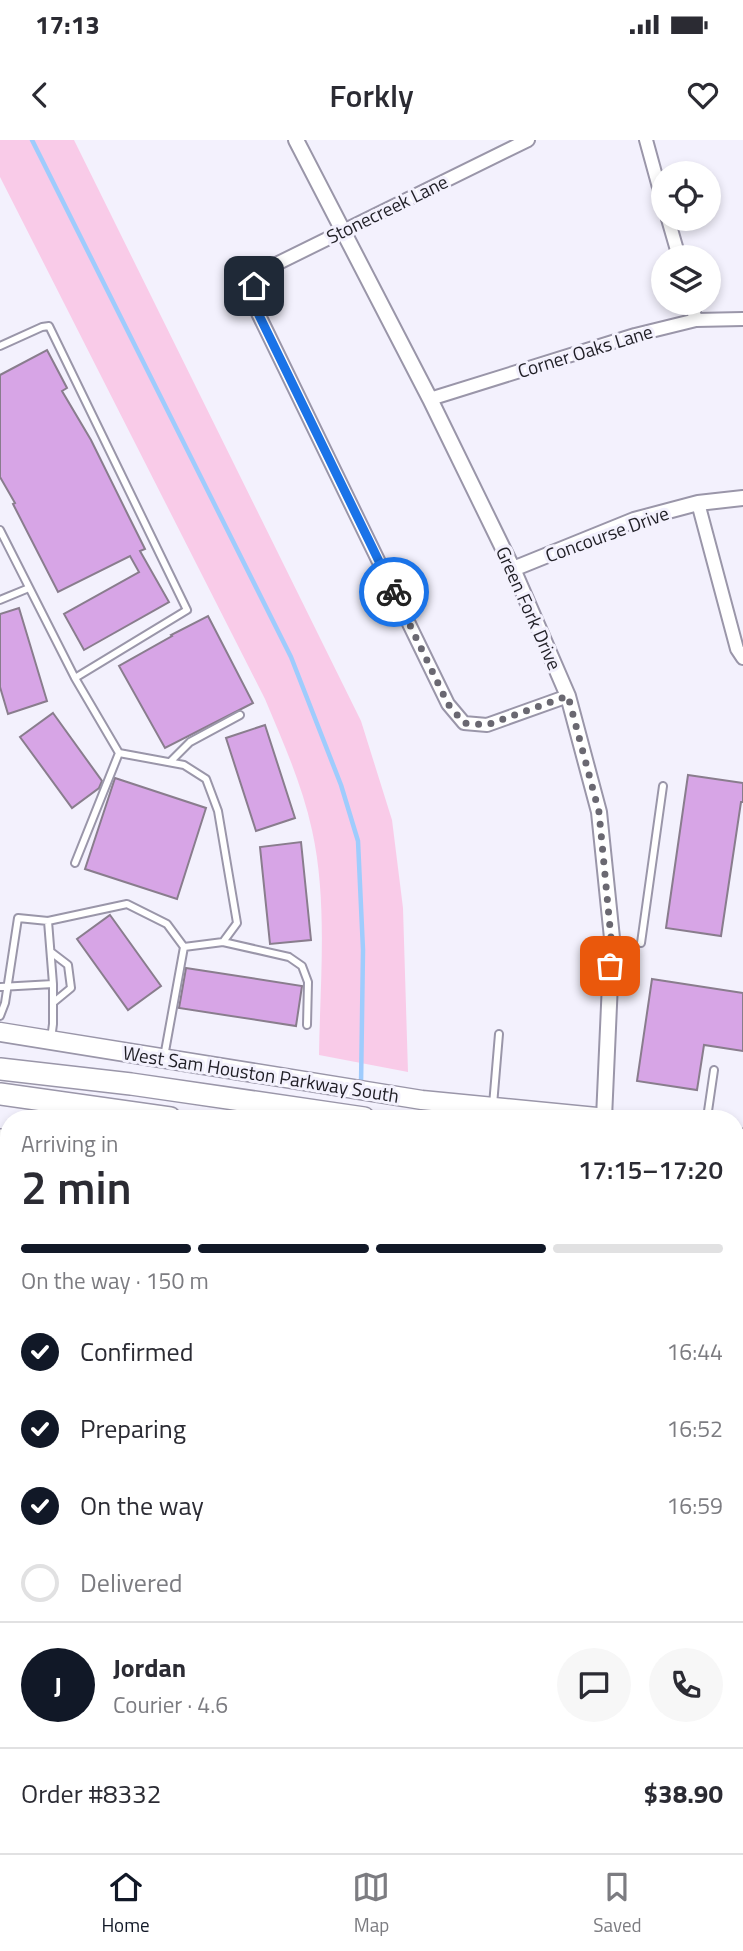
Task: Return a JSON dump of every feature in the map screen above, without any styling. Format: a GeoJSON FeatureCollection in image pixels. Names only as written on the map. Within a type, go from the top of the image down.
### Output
{"type":"FeatureCollection","features":[{"type":"Feature","properties":{"kind":"highway"},"geometry":{"type":"LineString","coordinates":[[0,1069],[131,1084],[311,1110]]}},
{"type":"Feature","properties":{"kind":"highway"},"geometry":{"type":"LineString","coordinates":[[0,1094],[113,1110]]}},
{"type":"Feature","properties":{"kind":"main road","name":"West Sam Houston Parkway South"},"geometry":{"type":"LineString","coordinates":[[0,1032],[422,1100],[524,1110]]}},
{"type":"Feature","properties":{"kind":"street","name":"Green Fork Drive"},"geometry":{"type":"LineString","coordinates":[[296,140],[430,399],[513,569],[568,696],[599,812],[611,938],[606,1110]]}},
{"type":"Feature","properties":{"kind":"street","name":"Stonecreek Lane"},"geometry":{"type":"LineString","coordinates":[[528,140],[264,270],[254,286],[254,305],[448,704],[464,723],[487,725],[568,696]]}},
{"type":"Feature","properties":{"kind":"street"},"geometry":{"type":"LineString","coordinates":[[646,140],[652,161]]}},
{"type":"Feature","properties":{"kind":"street"},"geometry":{"type":"LineString","coordinates":[[695,315],[696,320]]}},
{"type":"Feature","properties":{"kind":"street","name":"Corner Oaks Lane"},"geometry":{"type":"LineString","coordinates":[[430,399],[635,335],[696,320],[743,319]]}},
{"type":"Feature","properties":{"kind":"street","name":"Concourse Drive"},"geometry":{"type":"LineString","coordinates":[[513,569],[634,520],[698,503],[743,498]]}},
{"type":"Feature","properties":{"kind":"street"},"geometry":{"type":"LineString","coordinates":[[698,503],[737,649],[743,658]]}},
{"type":"Feature","properties":{"kind":"lane"},"geometry":{"type":"LineString","coordinates":[[0,346],[49,326],[187,610],[75,678]]}},
{"type":"Feature","properties":{"kind":"lane"},"geometry":{"type":"LineString","coordinates":[[0,530],[75,678],[119,753],[184,765],[206,779],[218,811],[237,923],[223,942]]}},
{"type":"Feature","properties":{"kind":"lane"},"geometry":{"type":"LineString","coordinates":[[0,600],[29,588]]}},
{"type":"Feature","properties":{"kind":"lane"},"geometry":{"type":"LineString","coordinates":[[170,762],[190,743],[240,715]]}},
{"type":"Feature","properties":{"kind":"lane"},"geometry":{"type":"LineString","coordinates":[[75,863],[119,753]]}},
{"type":"Feature","properties":{"kind":"lane"},"geometry":{"type":"LineString","coordinates":[[641,943],[663,786]]}},
{"type":"Feature","properties":{"kind":"lane"},"geometry":{"type":"LineString","coordinates":[[0,1016],[5,1003],[3,986],[18,918],[48,921],[127,904],[167,924],[184,947],[164,1059]]}},
{"type":"Feature","properties":{"kind":"lane"},"geometry":{"type":"LineString","coordinates":[[48,921],[54,1002],[50,1041]]}},
{"type":"Feature","properties":{"kind":"lane"},"geometry":{"type":"LineString","coordinates":[[184,947],[223,942],[289,957],[302,966],[308,982],[307,1025]]}},
{"type":"Feature","properties":{"kind":"lane"},"geometry":{"type":"LineString","coordinates":[[51,952],[68,965],[71,988],[54,1002]]}},
{"type":"Feature","properties":{"kind":"lane"},"geometry":{"type":"LineString","coordinates":[[3,986],[53,984]]}},
{"type":"Feature","properties":{"kind":"lane"},"geometry":{"type":"LineString","coordinates":[[493,1107],[499,1034]]}},
{"type":"Feature","properties":{"kind":"lane"},"geometry":{"type":"LineString","coordinates":[[708,1110],[714,1070]]}},
{"type":"Feature","properties":{"kind":"shaded area"},"geometry":{"type":"Polygon","coordinates":[[[0,140],[74,140],[361,721],[392,820],[403,908],[408,1072],[319,1055],[322,942],[320,885],[312,830],[297,780],[265,699],[0,177],[0,140]]]}},
{"type":"Feature","properties":{"kind":"building"},"geometry":{"type":"Polygon","coordinates":[[[47,350],[67,388],[62,391],[91,440],[145,549],[140,551],[169,602],[84,650],[64,614],[139,572],[130,556],[58,592],[0,477],[0,375],[47,350]]]}},
{"type":"Feature","properties":{"kind":"building"},"geometry":{"type":"Polygon","coordinates":[[[19,608],[47,701],[8,714],[0,687],[0,614],[19,608]]]}},
{"type":"Feature","properties":{"kind":"building"},"geometry":{"type":"Polygon","coordinates":[[[208,616],[253,703],[165,748],[119,666],[208,616]]]}},
{"type":"Feature","properties":{"kind":"building"},"geometry":{"type":"Polygon","coordinates":[[[53,713],[102,781],[99,788],[72,808],[20,737],[53,713]]]}},
{"type":"Feature","properties":{"kind":"building"},"geometry":{"type":"Polygon","coordinates":[[[265,725],[295,818],[256,831],[226,738],[265,725]]]}},
{"type":"Feature","properties":{"kind":"building"},"geometry":{"type":"Polygon","coordinates":[[[688,775],[743,783],[743,802],[721,936],[666,928],[688,775]]]}},
{"type":"Feature","properties":{"kind":"building"},"geometry":{"type":"Polygon","coordinates":[[[115,778],[206,808],[177,899],[85,869],[115,778]]]}},
{"type":"Feature","properties":{"kind":"building"},"geometry":{"type":"Polygon","coordinates":[[[301,842],[311,940],[270,944],[260,847],[301,842]]]}},
{"type":"Feature","properties":{"kind":"building"},"geometry":{"type":"Polygon","coordinates":[[[110,915],[161,986],[128,1010],[77,939],[110,915]]]}},
{"type":"Feature","properties":{"kind":"building"},"geometry":{"type":"Polygon","coordinates":[[[186,968],[302,986],[296,1026],[179,1008],[186,968]]]}},
{"type":"Feature","properties":{"kind":"building"},"geometry":{"type":"Polygon","coordinates":[[[652,979],[743,993],[743,1051],[704,1045],[697,1090],[637,1081],[652,979]]]}},
{"type":"Feature","properties":{"kind":"waterway"},"geometry":{"type":"LineString","coordinates":[[32,140],[291,657],[341,785],[358,841],[363,950],[361,1086]]}},
{"type":"Feature","properties":{"kind":"way so far"},"geometry":{"type":"LineString","coordinates":[[394,592],[448,704],[464,723],[487,725],[568,696],[599,812],[611,938],[610,966]]}},
{"type":"Feature","properties":{"kind":"route"},"geometry":{"type":"LineString","coordinates":[[254,286],[254,305],[394,592]]}}]}
